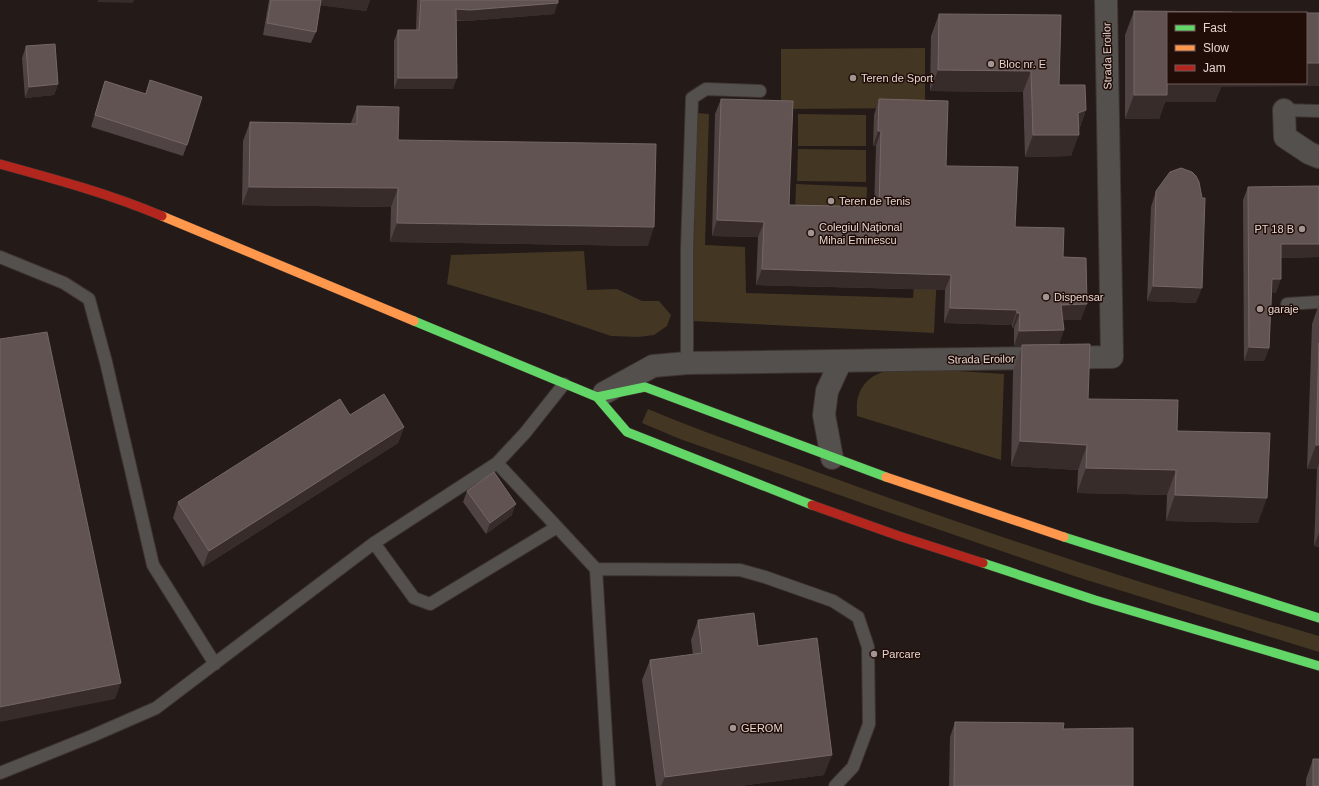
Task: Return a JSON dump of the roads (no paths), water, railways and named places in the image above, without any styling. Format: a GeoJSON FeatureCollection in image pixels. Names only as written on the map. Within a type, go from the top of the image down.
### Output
{"type":"FeatureCollection","features":[{"type":"Feature","properties":{"kind":"main road"},"geometry":{"type":"LineString","coordinates":[[0,164],[64,181],[140,207],[597,397],[627,432],[813,505],[899,536],[1095,600],[1319,666]]}},
{"type":"Feature","properties":{"kind":"main road"},"geometry":{"type":"LineString","coordinates":[[597,397],[644,387],[832,458],[1017,522],[1319,618]]}},
{"type":"Feature","properties":{"kind":"street","name":"Strada Eroilor"},"geometry":{"type":"LineString","coordinates":[[597,397],[653,366],[687,363],[1112,357],[1106,0]]}},
{"type":"Feature","properties":{"kind":"street"},"geometry":{"type":"LineString","coordinates":[[1284,110],[1285,137],[1309,153],[1319,157]]}},
{"type":"Feature","properties":{"kind":"street"},"geometry":{"type":"LineString","coordinates":[[832,458],[824,415],[827,391],[841,361]]}},
{"type":"Feature","properties":{"kind":"lane"},"geometry":{"type":"LineString","coordinates":[[687,363],[687,249],[692,98],[706,89],[760,91]]}},
{"type":"Feature","properties":{"kind":"lane"},"geometry":{"type":"LineString","coordinates":[[1284,110],[1319,111]]}},
{"type":"Feature","properties":{"kind":"lane"},"geometry":{"type":"LineString","coordinates":[[0,257],[64,283],[89,299],[106,362],[153,565],[215,664]]}},
{"type":"Feature","properties":{"kind":"lane"},"geometry":{"type":"LineString","coordinates":[[1287,304],[1319,302]]}},
{"type":"Feature","properties":{"kind":"lane"},"geometry":{"type":"LineString","coordinates":[[0,773],[92,736],[156,708],[374,542],[497,463],[525,433],[564,384]]}},
{"type":"Feature","properties":{"kind":"lane"},"geometry":{"type":"LineString","coordinates":[[497,463],[596,569],[609,786]]}},
{"type":"Feature","properties":{"kind":"lane"},"geometry":{"type":"LineString","coordinates":[[374,542],[414,598],[430,604],[557,527]]}},
{"type":"Feature","properties":{"kind":"lane"},"geometry":{"type":"LineString","coordinates":[[596,569],[740,570],[765,577],[833,601],[858,617],[868,647],[869,724],[853,767],[835,786]]}},
{"type":"Feature","properties":{"kind":"place","name":"Bloc nr. E"},"geometry":{"type":"Point","coordinates":[991,64]}},
{"type":"Feature","properties":{"kind":"place","name":"Teren de Sport"},"geometry":{"type":"Point","coordinates":[853,78]}},
{"type":"Feature","properties":{"kind":"place","name":"Teren de Tenis"},"geometry":{"type":"Point","coordinates":[831,201]}},
{"type":"Feature","properties":{"kind":"place","name":"PT 18 B"},"geometry":{"type":"Point","coordinates":[1302,229]}},
{"type":"Feature","properties":{"kind":"place","name":"Colegiul Național Mihai Eminescu"},"geometry":{"type":"Point","coordinates":[811,233]}},
{"type":"Feature","properties":{"kind":"place","name":"Dispensar"},"geometry":{"type":"Point","coordinates":[1046,297]}},
{"type":"Feature","properties":{"kind":"place","name":"garaje"},"geometry":{"type":"Point","coordinates":[1260,309]}},
{"type":"Feature","properties":{"kind":"place","name":"Parcare"},"geometry":{"type":"Point","coordinates":[874,654]}},
{"type":"Feature","properties":{"kind":"place","name":"GEROM"},"geometry":{"type":"Point","coordinates":[733,728]}}]}
